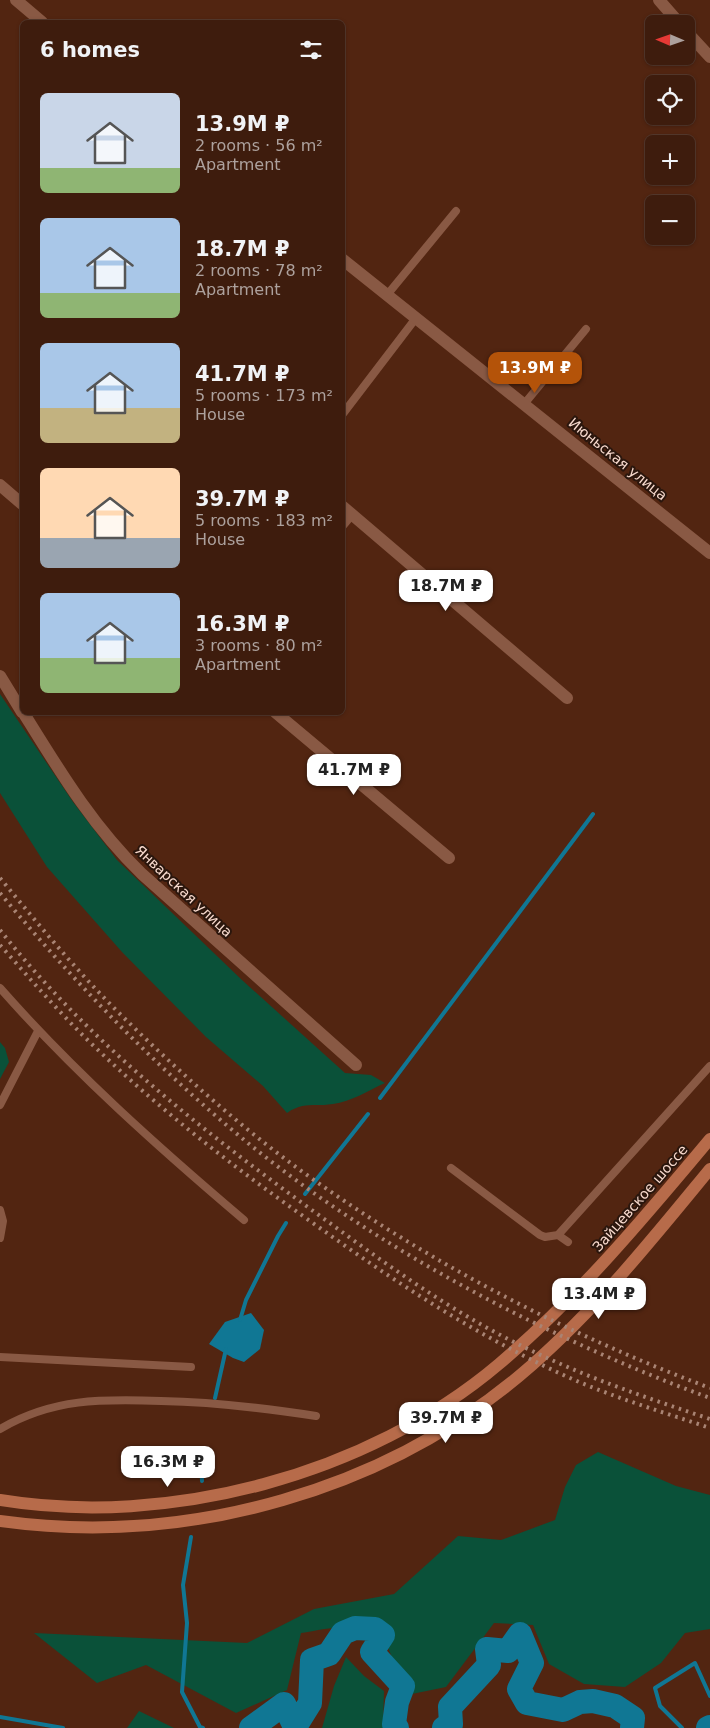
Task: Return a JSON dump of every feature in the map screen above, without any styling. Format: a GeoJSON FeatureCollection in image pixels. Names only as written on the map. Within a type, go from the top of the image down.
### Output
{"type":"FeatureCollection","features":[{"type":"Feature","properties":{"kind":"main road","name":"Зайцевское шоссе"},"geometry":{"type":"LineString","coordinates":[[0,1500],[63,1507],[139,1506],[248,1488],[297,1475],[334,1461],[422,1417],[488,1373],[551,1318],[585,1284],[636,1227],[710,1139]]}},
{"type":"Feature","properties":{"kind":"main road"},"geometry":{"type":"LineString","coordinates":[[0,1521],[61,1528],[157,1525],[234,1513],[268,1504],[357,1474],[432,1436],[485,1402],[530,1367],[588,1312],[710,1169]]}},
{"type":"Feature","properties":{"kind":"street"},"geometry":{"type":"LineString","coordinates":[[16,0],[40,20]]}},
{"type":"Feature","properties":{"kind":"street"},"geometry":{"type":"LineString","coordinates":[[658,0],[672,15]]}},
{"type":"Feature","properties":{"kind":"street"},"geometry":{"type":"LineString","coordinates":[[695,41],[710,57]]}},
{"type":"Feature","properties":{"kind":"street","name":"Июньская улица"},"geometry":{"type":"LineString","coordinates":[[345,261],[710,553]]}},
{"type":"Feature","properties":{"kind":"street"},"geometry":{"type":"LineString","coordinates":[[0,485],[20,502]]}},
{"type":"Feature","properties":{"kind":"street"},"geometry":{"type":"LineString","coordinates":[[347,510],[567,698]]}},
{"type":"Feature","properties":{"kind":"street","name":"Январская улица"},"geometry":{"type":"LineString","coordinates":[[0,676],[20,707]]}},
{"type":"Feature","properties":{"kind":"street","name":"Январская улица"},"geometry":{"type":"LineString","coordinates":[[25,715],[58,769],[110,841],[142,874],[356,1066]]}},
{"type":"Feature","properties":{"kind":"street"},"geometry":{"type":"LineString","coordinates":[[279,715],[450,858]]}},
{"type":"Feature","properties":{"kind":"lane"},"geometry":{"type":"LineString","coordinates":[[387,294],[456,211]]}},
{"type":"Feature","properties":{"kind":"lane"},"geometry":{"type":"LineString","coordinates":[[345,411],[416,318]]}},
{"type":"Feature","properties":{"kind":"lane"},"geometry":{"type":"LineString","coordinates":[[524,403],[586,329]]}},
{"type":"Feature","properties":{"kind":"lane"},"geometry":{"type":"LineString","coordinates":[[0,988],[38,1031],[146,1134],[244,1220]]}},
{"type":"Feature","properties":{"kind":"lane"},"geometry":{"type":"LineString","coordinates":[[0,1106],[38,1031]]}},
{"type":"Feature","properties":{"kind":"lane"},"geometry":{"type":"LineString","coordinates":[[452,1168],[540,1235],[545,1237],[558,1235],[710,1066]]}},
{"type":"Feature","properties":{"kind":"lane"},"geometry":{"type":"LineString","coordinates":[[0,1210],[3,1221],[0,1238]]}},
{"type":"Feature","properties":{"kind":"lane"},"geometry":{"type":"LineString","coordinates":[[558,1235],[568,1242]]}},
{"type":"Feature","properties":{"kind":"lane"},"geometry":{"type":"LineString","coordinates":[[0,1357],[191,1367]]}},
{"type":"Feature","properties":{"kind":"lane"},"geometry":{"type":"LineString","coordinates":[[0,1429],[15,1420],[46,1409],[101,1399],[210,1402],[316,1416]]}},
{"type":"Feature","properties":{"kind":"green space"},"geometry":{"type":"Polygon","coordinates":[[[0,694],[73,802],[117,860],[242,980],[345,1073],[371,1075],[385,1083],[346,1101],[299,1107],[287,1113],[263,1086],[206,1037],[122,952],[47,867],[0,793],[0,694]]]}},
{"type":"Feature","properties":{"kind":"green space"},"geometry":{"type":"Polygon","coordinates":[[[0,1042],[5,1048],[9,1062],[0,1079],[0,1042]]]}},
{"type":"Feature","properties":{"kind":"green space"},"geometry":{"type":"Polygon","coordinates":[[[598,1452],[676,1486],[710,1495],[710,1629],[685,1633],[661,1663],[625,1687],[584,1684],[549,1664],[533,1625],[494,1623],[446,1687],[407,1695],[383,1635],[365,1628],[343,1627],[301,1633],[287,1690],[236,1713],[146,1665],[97,1683],[34,1633],[247,1643],[314,1609],[394,1594],[458,1536],[501,1540],[555,1520],[565,1487],[576,1465],[598,1452]]]}},
{"type":"Feature","properties":{"kind":"green space"},"geometry":{"type":"Polygon","coordinates":[[[346,1657],[364,1676],[384,1691],[383,1728],[322,1728],[334,1686],[346,1657]]]}},
{"type":"Feature","properties":{"kind":"green space"},"geometry":{"type":"Polygon","coordinates":[[[139,1711],[174,1728],[127,1728],[139,1711]]]}},
{"type":"Feature","properties":{"kind":"water"},"geometry":{"type":"Polygon","coordinates":[[[251,1313],[264,1330],[260,1349],[244,1362],[209,1344],[225,1322],[251,1313]]]}},
{"type":"Feature","properties":{"kind":"waterway"},"geometry":{"type":"LineString","coordinates":[[380,1098],[593,814]]}},
{"type":"Feature","properties":{"kind":"waterway"},"geometry":{"type":"LineString","coordinates":[[305,1194],[368,1114]]}},
{"type":"Feature","properties":{"kind":"waterway"},"geometry":{"type":"LineString","coordinates":[[240,1320],[246,1300],[286,1223]]}},
{"type":"Feature","properties":{"kind":"waterway"},"geometry":{"type":"LineString","coordinates":[[215,1398],[226,1349]]}},
{"type":"Feature","properties":{"kind":"waterway"},"geometry":{"type":"LineString","coordinates":[[201,1465],[202,1481]]}},
{"type":"Feature","properties":{"kind":"waterway"},"geometry":{"type":"LineString","coordinates":[[191,1537],[183,1585],[187,1623],[182,1692],[200,1727],[203,1728]]}},
{"type":"Feature","properties":{"kind":"waterway"},"geometry":{"type":"LineString","coordinates":[[251,1728],[284,1704],[295,1727],[310,1703],[312,1660],[329,1654],[343,1633],[355,1628],[375,1629],[383,1635],[372,1652],[403,1686],[397,1702],[394,1724],[397,1728]]}},
{"type":"Feature","properties":{"kind":"waterway"},"geometry":{"type":"LineString","coordinates":[[444,1728],[451,1724],[450,1707],[489,1665],[487,1649],[508,1651],[520,1634],[532,1663],[519,1689],[527,1703],[563,1710],[580,1702],[593,1701],[615,1706],[633,1718],[632,1728]]}},
{"type":"Feature","properties":{"kind":"waterway"},"geometry":{"type":"LineString","coordinates":[[682,1728],[660,1706],[655,1688],[695,1663],[710,1696]]}},
{"type":"Feature","properties":{"kind":"waterway"},"geometry":{"type":"LineString","coordinates":[[0,1717],[63,1728]]}},
{"type":"Feature","properties":{"kind":"railway"},"geometry":{"type":"LineString","coordinates":[[0,878],[102,996],[167,1059],[243,1126],[324,1187],[415,1246],[511,1300],[609,1347],[710,1388]]}},
{"type":"Feature","properties":{"kind":"railway"},"geometry":{"type":"LineString","coordinates":[[0,893],[57,959],[116,1022],[210,1111],[295,1180],[350,1218],[466,1288],[587,1348],[710,1398]]}},
{"type":"Feature","properties":{"kind":"railway"},"geometry":{"type":"LineString","coordinates":[[0,930],[35,972],[73,1012],[153,1086],[238,1155],[399,1272],[448,1305],[500,1335],[548,1359],[616,1386],[710,1419]]}},
{"type":"Feature","properties":{"kind":"railway"},"geometry":{"type":"LineString","coordinates":[[0,945],[72,1025],[152,1099],[238,1168],[297,1212],[385,1273],[445,1312],[538,1363],[604,1392],[710,1428]]}}]}
